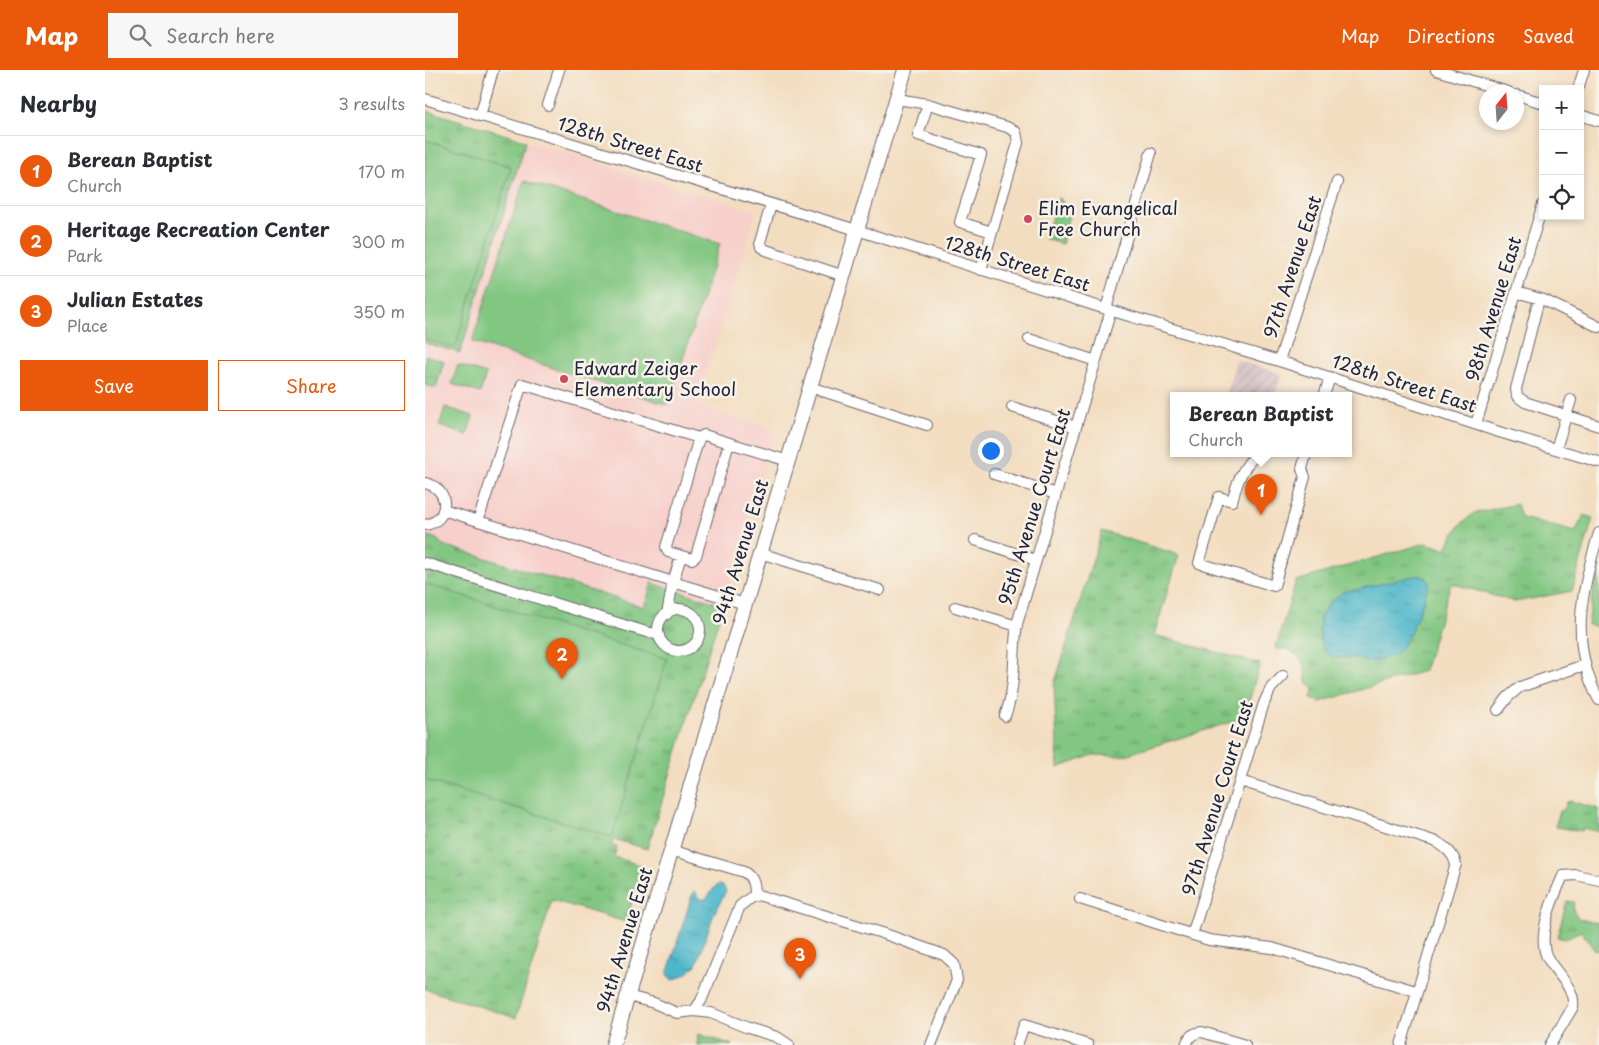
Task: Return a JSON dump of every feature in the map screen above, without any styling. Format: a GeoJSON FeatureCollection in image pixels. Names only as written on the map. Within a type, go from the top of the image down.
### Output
{"type":"FeatureCollection","features":[{"type":"Feature","properties":{"kind":"main road","name":"94th Avenue East"},"geometry":{"type":"LineString","coordinates":[[613,1045],[905,70]]}},
{"type":"Feature","properties":{"kind":"street"},"geometry":{"type":"LineString","coordinates":[[480,116],[493,70]]}},
{"type":"Feature","properties":{"kind":"street"},"geometry":{"type":"LineString","coordinates":[[548,105],[559,70]]}},
{"type":"Feature","properties":{"kind":"street"},"geometry":{"type":"LineString","coordinates":[[1436,70],[1485,85]]}},
{"type":"Feature","properties":{"kind":"street"},"geometry":{"type":"LineString","coordinates":[[1579,85],[1584,70]]}},
{"type":"Feature","properties":{"kind":"street"},"geometry":{"type":"LineString","coordinates":[[1524,97],[1539,102]]}},
{"type":"Feature","properties":{"kind":"street","name":"128th Street East"},"geometry":{"type":"LineString","coordinates":[[425,99],[857,230],[1599,462]]}},
{"type":"Feature","properties":{"kind":"street"},"geometry":{"type":"LineString","coordinates":[[897,99],[928,104],[1007,126],[1016,132],[1018,143],[981,270]]}},
{"type":"Feature","properties":{"kind":"street"},"geometry":{"type":"LineString","coordinates":[[928,104],[918,135],[981,155],[960,222],[992,232]]}},
{"type":"Feature","properties":{"kind":"street"},"geometry":{"type":"LineString","coordinates":[[1584,116],[1599,121]]}},
{"type":"Feature","properties":{"kind":"street","name":"95th Avenue Court East"},"geometry":{"type":"LineString","coordinates":[[1005,716],[1012,694],[1014,679],[1017,626],[1096,361],[1151,153]]}},
{"type":"Feature","properties":{"kind":"street","name":"97th Avenue East"},"geometry":{"type":"LineString","coordinates":[[1279,361],[1337,182]]}},
{"type":"Feature","properties":{"kind":"street"},"geometry":{"type":"LineString","coordinates":[[771,205],[760,242],[761,247],[844,276]]}},
{"type":"Feature","properties":{"kind":"street","name":"98th Avenue East"},"geometry":{"type":"LineString","coordinates":[[1476,424],[1539,217]]}},
{"type":"Feature","properties":{"kind":"street"},"geometry":{"type":"LineString","coordinates":[[1516,292],[1539,299],[1599,327]]}},
{"type":"Feature","properties":{"kind":"street"},"geometry":{"type":"LineString","coordinates":[[1539,299],[1516,389],[1517,396],[1525,402],[1599,426]]}},
{"type":"Feature","properties":{"kind":"street"},"geometry":{"type":"LineString","coordinates":[[1029,339],[1096,361]]}},
{"type":"Feature","properties":{"kind":"street"},"geometry":{"type":"LineString","coordinates":[[1325,392],[1330,377]]}},
{"type":"Feature","properties":{"kind":"street"},"geometry":{"type":"LineString","coordinates":[[479,521],[522,384],[699,438]]}},
{"type":"Feature","properties":{"kind":"street"},"geometry":{"type":"LineString","coordinates":[[810,387],[927,425]]}},
{"type":"Feature","properties":{"kind":"street"},"geometry":{"type":"LineString","coordinates":[[1556,449],[1571,400]]}},
{"type":"Feature","properties":{"kind":"street"},"geometry":{"type":"LineString","coordinates":[[1012,407],[1076,427]]}},
{"type":"Feature","properties":{"kind":"street"},"geometry":{"type":"LineString","coordinates":[[729,443],[696,556],[692,559],[668,552],[666,547],[699,438],[704,435],[788,461]]}},
{"type":"Feature","properties":{"kind":"street"},"geometry":{"type":"LineString","coordinates":[[1254,457],[1241,473],[1231,501],[1219,497],[1199,563],[1274,586],[1305,477],[1302,469],[1306,457]]}},
{"type":"Feature","properties":{"kind":"street"},"geometry":{"type":"LineString","coordinates":[[994,474],[1056,494]]}},
{"type":"Feature","properties":{"kind":"street"},"geometry":{"type":"LineString","coordinates":[[425,483],[434,486],[443,496],[441,516],[436,521],[425,525]]}},
{"type":"Feature","properties":{"kind":"street"},"geometry":{"type":"LineString","coordinates":[[443,510],[745,604]]}},
{"type":"Feature","properties":{"kind":"street"},"geometry":{"type":"LineString","coordinates":[[1599,533],[1583,592],[1580,620],[1584,665],[1599,700]]}},
{"type":"Feature","properties":{"kind":"street"},"geometry":{"type":"LineString","coordinates":[[975,540],[1037,560]]}},
{"type":"Feature","properties":{"kind":"street"},"geometry":{"type":"LineString","coordinates":[[761,552],[880,590]]}},
{"type":"Feature","properties":{"kind":"street"},"geometry":{"type":"LineString","coordinates":[[667,614],[684,610],[694,616],[700,626],[699,638],[692,647],[675,651],[665,645],[659,635],[660,623],[667,614],[673,582],[681,556]]}},
{"type":"Feature","properties":{"kind":"street"},"geometry":{"type":"LineString","coordinates":[[425,563],[659,635]]}},
{"type":"Feature","properties":{"kind":"street"},"geometry":{"type":"LineString","coordinates":[[955,607],[1017,626]]}},
{"type":"Feature","properties":{"kind":"street"},"geometry":{"type":"LineString","coordinates":[[1498,710],[1508,697],[1521,688],[1584,665]]}},
{"type":"Feature","properties":{"kind":"street","name":"97th Avenue Court East"},"geometry":{"type":"LineString","coordinates":[[1192,935],[1264,703],[1271,688],[1283,676]]}},
{"type":"Feature","properties":{"kind":"street"},"geometry":{"type":"LineString","coordinates":[[1240,781],[1437,842],[1451,853],[1455,864],[1401,1045]]}},
{"type":"Feature","properties":{"kind":"street"},"geometry":{"type":"LineString","coordinates":[[671,850],[748,874],[753,883],[754,896]]}},
{"type":"Feature","properties":{"kind":"street"},"geometry":{"type":"LineString","coordinates":[[1550,1045],[1573,1007],[1573,1002],[1564,980],[1546,954],[1544,946],[1546,922],[1563,876],[1576,875],[1599,880]]}},
{"type":"Feature","properties":{"kind":"street"},"geometry":{"type":"LineString","coordinates":[[694,1011],[701,1001],[740,906],[754,896],[767,897],[922,946],[950,959],[957,970],[957,980],[931,1045]]}},
{"type":"Feature","properties":{"kind":"street"},"geometry":{"type":"LineString","coordinates":[[1080,899],[1192,935],[1229,943],[1272,948],[1416,991]]}},
{"type":"Feature","properties":{"kind":"street"},"geometry":{"type":"LineString","coordinates":[[627,996],[654,1003],[677,1012],[711,1013],[780,1038],[789,1045]]}},
{"type":"Feature","properties":{"kind":"street"},"geometry":{"type":"LineString","coordinates":[[1017,1045],[1023,1025],[1068,1042],[1088,1045]]}},
{"type":"Feature","properties":{"kind":"street"},"geometry":{"type":"LineString","coordinates":[[1187,1045],[1189,1037],[1195,1032],[1202,1032],[1245,1045]]}},
{"type":"Feature","properties":{"kind":"shaded area","name":"Edward Zeiger Elementary School"},"geometry":{"type":"Polygon","coordinates":[[[526,141],[756,211],[696,405],[775,430],[723,605],[653,583],[645,607],[443,545],[437,539],[425,535],[425,343],[460,353],[526,141]]]}},
{"type":"Feature","properties":{"kind":"shaded area"},"geometry":{"type":"Polygon","coordinates":[[[1236,360],[1282,374],[1276,392],[1227,392],[1236,360]]]}},
{"type":"Feature","properties":{"kind":"green space"},"geometry":{"type":"Polygon","coordinates":[[[425,110],[526,141],[460,353],[425,343],[425,110]]]}},
{"type":"Feature","properties":{"kind":"green space"},"geometry":{"type":"Polygon","coordinates":[[[425,140],[511,167],[455,348],[425,339],[425,140]]]}},
{"type":"Feature","properties":{"kind":"green space"},"geometry":{"type":"Polygon","coordinates":[[[524,181],[720,244],[668,405],[472,342],[524,181]]]}},
{"type":"Feature","properties":{"kind":"green space"},"geometry":{"type":"Polygon","coordinates":[[[1058,198],[1061,199],[1069,215],[1062,244],[1045,239],[1058,198]]]}},
{"type":"Feature","properties":{"kind":"green space"},"geometry":{"type":"Polygon","coordinates":[[[425,355],[444,361],[436,388],[425,385],[425,355]]]}},
{"type":"Feature","properties":{"kind":"green space"},"geometry":{"type":"Polygon","coordinates":[[[458,365],[486,374],[480,393],[452,384],[458,365]]]}},
{"type":"Feature","properties":{"kind":"green space"},"geometry":{"type":"Polygon","coordinates":[[[445,407],[473,416],[467,435],[439,426],[445,407]]]}},
{"type":"Feature","properties":{"kind":"green space"},"geometry":{"type":"Polygon","coordinates":[[[1517,504],[1522,518],[1575,532],[1584,515],[1593,518],[1572,591],[1515,602],[1451,583],[1424,671],[1320,702],[1311,698],[1314,689],[1306,681],[1305,666],[1299,657],[1288,649],[1275,649],[1296,581],[1426,543],[1445,549],[1459,526],[1474,513],[1517,504]]]}},
{"type":"Feature","properties":{"kind":"green space"},"geometry":{"type":"Polygon","coordinates":[[[1102,531],[1179,555],[1154,635],[1260,664],[1244,718],[1122,756],[1093,755],[1058,768],[1054,685],[1102,531]]]}},
{"type":"Feature","properties":{"kind":"green space"},"geometry":{"type":"Polygon","coordinates":[[[425,535],[437,539],[443,545],[644,607],[652,583],[723,605],[647,849],[613,839],[612,846],[617,847],[614,857],[643,866],[626,922],[552,900],[516,1018],[425,989],[425,535]]]}},
{"type":"Feature","properties":{"kind":"green space"},"geometry":{"type":"Polygon","coordinates":[[[1599,565],[1599,628],[1588,625],[1599,565]]]}},
{"type":"Feature","properties":{"kind":"green space"},"geometry":{"type":"Polygon","coordinates":[[[425,584],[667,659],[612,837],[425,780],[425,584]]]}},
{"type":"Feature","properties":{"kind":"green space"},"geometry":{"type":"Polygon","coordinates":[[[1570,801],[1599,809],[1599,832],[1583,828],[1582,831],[1555,827],[1560,811],[1564,810],[1567,802],[1570,801]]]}},
{"type":"Feature","properties":{"kind":"green space"},"geometry":{"type":"Polygon","coordinates":[[[1567,901],[1574,902],[1573,910],[1579,919],[1599,923],[1599,950],[1595,951],[1581,931],[1564,939],[1557,937],[1567,901]]]}},
{"type":"Feature","properties":{"kind":"green space"},"geometry":{"type":"Polygon","coordinates":[[[698,1034],[733,1045],[697,1045],[698,1034]]]}},
{"type":"Feature","properties":{"kind":"water"},"geometry":{"type":"Polygon","coordinates":[[[1414,576],[1426,577],[1429,583],[1411,631],[1401,649],[1385,658],[1366,662],[1357,657],[1332,657],[1324,651],[1319,630],[1320,617],[1329,604],[1341,593],[1414,576]]]}},
{"type":"Feature","properties":{"kind":"water"},"geometry":{"type":"Polygon","coordinates":[[[718,885],[723,886],[726,891],[714,914],[695,966],[689,972],[674,980],[671,979],[667,975],[693,892],[695,891],[699,899],[706,899],[718,885]]]}},
{"type":"Feature","properties":{"kind":"place","name":"Elim Evangelical Free Church"},"geometry":{"type":"Point","coordinates":[1028,219]}},
{"type":"Feature","properties":{"kind":"place","name":"Edward Zeiger Elementary School"},"geometry":{"type":"Point","coordinates":[564,379]}},
{"type":"Feature","properties":{"kind":"place","name":"Berean Baptist"},"geometry":{"type":"Point","coordinates":[1261,515]}},
{"type":"Feature","properties":{"kind":"place","name":"Heritage Recreation Center"},"geometry":{"type":"Point","coordinates":[562,679]}},
{"type":"Feature","properties":{"kind":"place","name":"Julian Estates"},"geometry":{"type":"Point","coordinates":[800,979]}}]}
